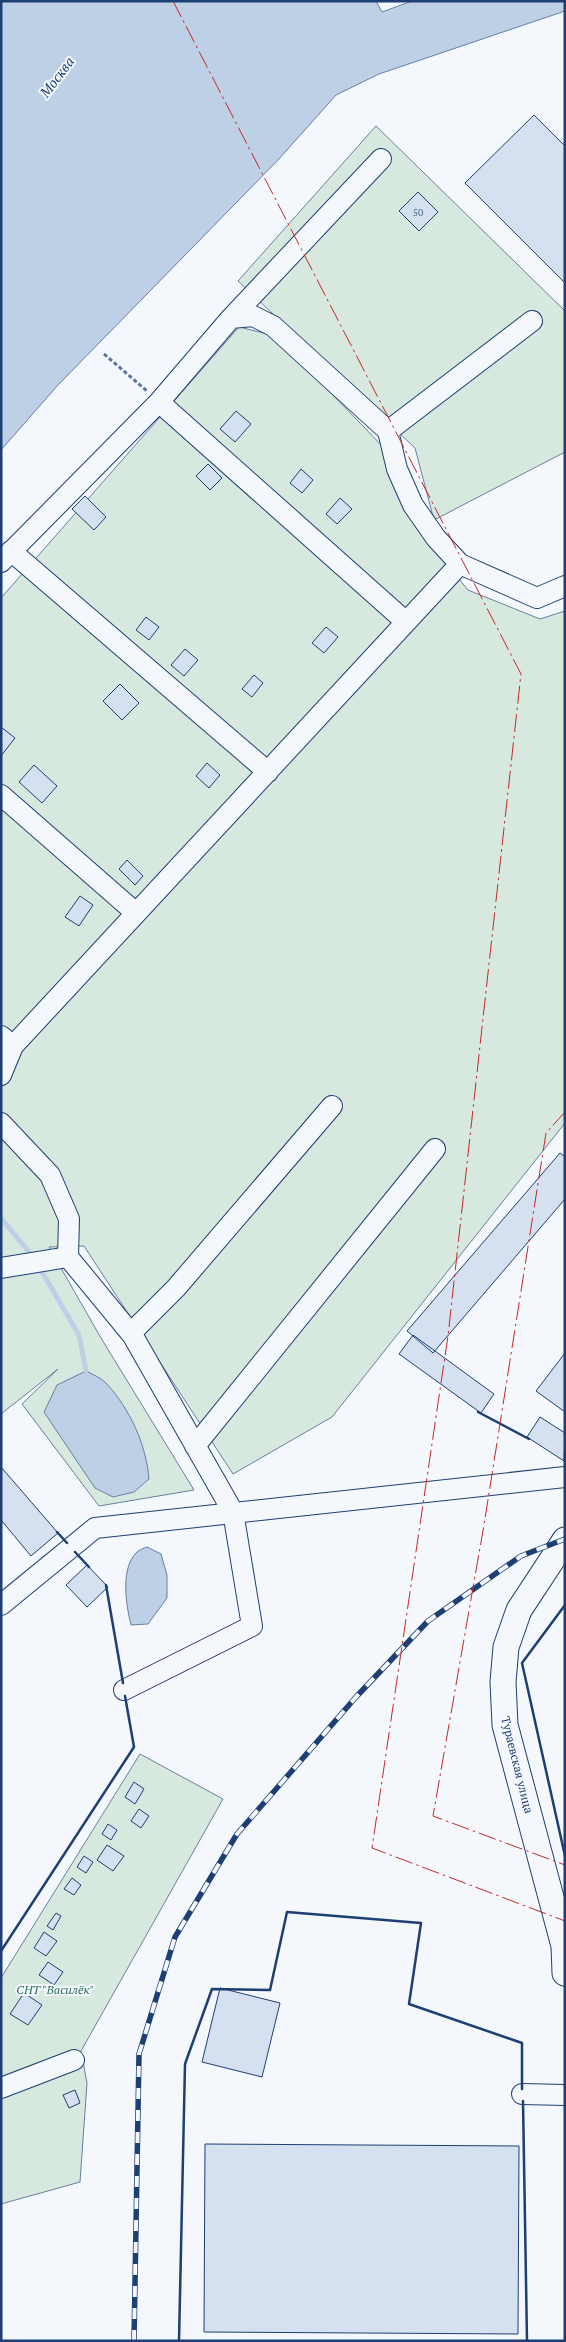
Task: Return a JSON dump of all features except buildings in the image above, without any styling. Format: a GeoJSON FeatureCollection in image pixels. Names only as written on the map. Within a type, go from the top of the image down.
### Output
{"type":"FeatureCollection","features":[{"type":"Feature","properties":{"kind":"main road","name":"Тураевская улица"},"geometry":{"type":"LineString","coordinates":[[565,1540],[519,1610],[506,1647],[503,1682],[505,1725],[564,1946],[565,1973]]}},
{"type":"Feature","properties":{"kind":"street"},"geometry":{"type":"LineString","coordinates":[[268,772],[6,556],[159,402],[231,318],[381,159]]}},
{"type":"Feature","properties":{"kind":"street"},"geometry":{"type":"LineString","coordinates":[[231,318],[253,316],[273,326],[388,431],[397,469],[413,505],[436,538],[460,564],[538,598],[565,586]]}},
{"type":"Feature","properties":{"kind":"street"},"geometry":{"type":"LineString","coordinates":[[388,431],[532,321]]}},
{"type":"Feature","properties":{"kind":"street"},"geometry":{"type":"LineString","coordinates":[[159,402],[406,622]]}},
{"type":"Feature","properties":{"kind":"street"},"geometry":{"type":"LineString","coordinates":[[1,1075],[7,1041],[136,913],[460,564]]}},
{"type":"Feature","properties":{"kind":"street"},"geometry":{"type":"LineString","coordinates":[[1,795],[136,913]]}},
{"type":"Feature","properties":{"kind":"street"},"geometry":{"type":"LineString","coordinates":[[131,1333],[176,1288],[332,1106]]}},
{"type":"Feature","properties":{"kind":"street"},"geometry":{"type":"LineString","coordinates":[[1,1123],[50,1174],[69,1219],[68,1258],[131,1333],[233,1512],[252,1626],[124,1690]]}},
{"type":"Feature","properties":{"kind":"street"},"geometry":{"type":"LineString","coordinates":[[195,1446],[435,1149]]}},
{"type":"Feature","properties":{"kind":"street"},"geometry":{"type":"LineString","coordinates":[[1,1268],[68,1258]]}},
{"type":"Feature","properties":{"kind":"street"},"geometry":{"type":"LineString","coordinates":[[1,1605],[95,1528],[565,1477]]}},
{"type":"Feature","properties":{"kind":"street"},"geometry":{"type":"LineString","coordinates":[[1,2088],[74,2060]]}},
{"type":"Feature","properties":{"kind":"street"},"geometry":{"type":"LineString","coordinates":[[522,2094],[565,2096]]}},
{"type":"Feature","properties":{"kind":"path"},"geometry":{"type":"LineString","coordinates":[[104,354],[159,402]]}},
{"type":"Feature","properties":{"kind":"green space"},"geometry":{"type":"Polygon","coordinates":[[[376,126],[565,311],[565,452],[434,520],[415,448],[238,281],[376,126]]]}},
{"type":"Feature","properties":{"kind":"green space"},"geometry":{"type":"Polygon","coordinates":[[[239,327],[276,336],[387,451],[417,528],[468,590],[540,619],[565,611],[565,1123],[332,1417],[233,1474],[84,1246],[49,1247],[101,1338],[194,1490],[99,1506],[22,1404],[58,1369],[1,1414],[1,598],[239,327]]]}},
{"type":"Feature","properties":{"kind":"green space","name":"СНТ \"Василёк\""},"geometry":{"type":"Polygon","coordinates":[[[140,1754],[223,1799],[81,2051],[87,2083],[80,2182],[1,2204],[1,1978],[140,1754]]]}},
{"type":"Feature","properties":{"kind":"water","name":"Москва"},"geometry":{"type":"Polygon","coordinates":[[[1,1],[376,1],[382,12],[412,1],[565,1],[565,11],[379,74],[336,95],[278,160],[58,385],[1,450],[1,1]]]}},
{"type":"Feature","properties":{"kind":"water"},"geometry":{"type":"Polygon","coordinates":[[[86,1371],[104,1381],[115,1393],[129,1416],[140,1440],[149,1479],[134,1492],[113,1497],[95,1488],[44,1412],[57,1385],[86,1371]]]}},
{"type":"Feature","properties":{"kind":"water"},"geometry":{"type":"Polygon","coordinates":[[[147,1547],[161,1554],[167,1575],[167,1598],[148,1624],[131,1625],[126,1597],[128,1567],[137,1552],[147,1547]]]}},
{"type":"Feature","properties":{"kind":"waterway"},"geometry":{"type":"LineString","coordinates":[[1,1218],[34,1258]]}},
{"type":"Feature","properties":{"kind":"waterway"},"geometry":{"type":"LineString","coordinates":[[38,1265],[79,1335],[86,1371]]}},
{"type":"Feature","properties":{"kind":"railway"},"geometry":{"type":"LineString","coordinates":[[134,2341],[139,2054],[175,1937],[237,1834],[356,1697],[428,1621],[521,1556],[565,1539]]}},
{"type":"Feature","properties":{"kind":"wall"},"geometry":{"type":"LineString","coordinates":[[478,1412],[529,1439]]}},
{"type":"Feature","properties":{"kind":"wall"},"geometry":{"type":"LineString","coordinates":[[57,1532],[67,1543]]}},
{"type":"Feature","properties":{"kind":"wall"},"geometry":{"type":"LineString","coordinates":[[75,1552],[89,1567]]}},
{"type":"Feature","properties":{"kind":"wall"},"geometry":{"type":"LineString","coordinates":[[106,1585],[123,1683]]}},
{"type":"Feature","properties":{"kind":"wall"},"geometry":{"type":"LineString","coordinates":[[565,1605],[522,1663],[565,1856]]}},
{"type":"Feature","properties":{"kind":"wall"},"geometry":{"type":"LineString","coordinates":[[1,1951],[134,1747],[125,1696]]}},
{"type":"Feature","properties":{"kind":"wall"},"geometry":{"type":"LineString","coordinates":[[179,2341],[185,2064],[212,1989],[270,1990],[287,1912],[421,1923],[409,2004],[522,2043],[522,2089]]}},
{"type":"Feature","properties":{"kind":"wall"},"geometry":{"type":"LineString","coordinates":[[523,2101],[527,2341]]}},
{"type":"Feature","properties":{"kind":"power"},"geometry":{"type":"LineString","coordinates":[[173,1],[521,674],[448,1336],[372,1848],[565,1921]]}},
{"type":"Feature","properties":{"kind":"power"},"geometry":{"type":"LineString","coordinates":[[565,1112],[546,1133],[484,1525],[433,1816],[565,1865]]}}]}
